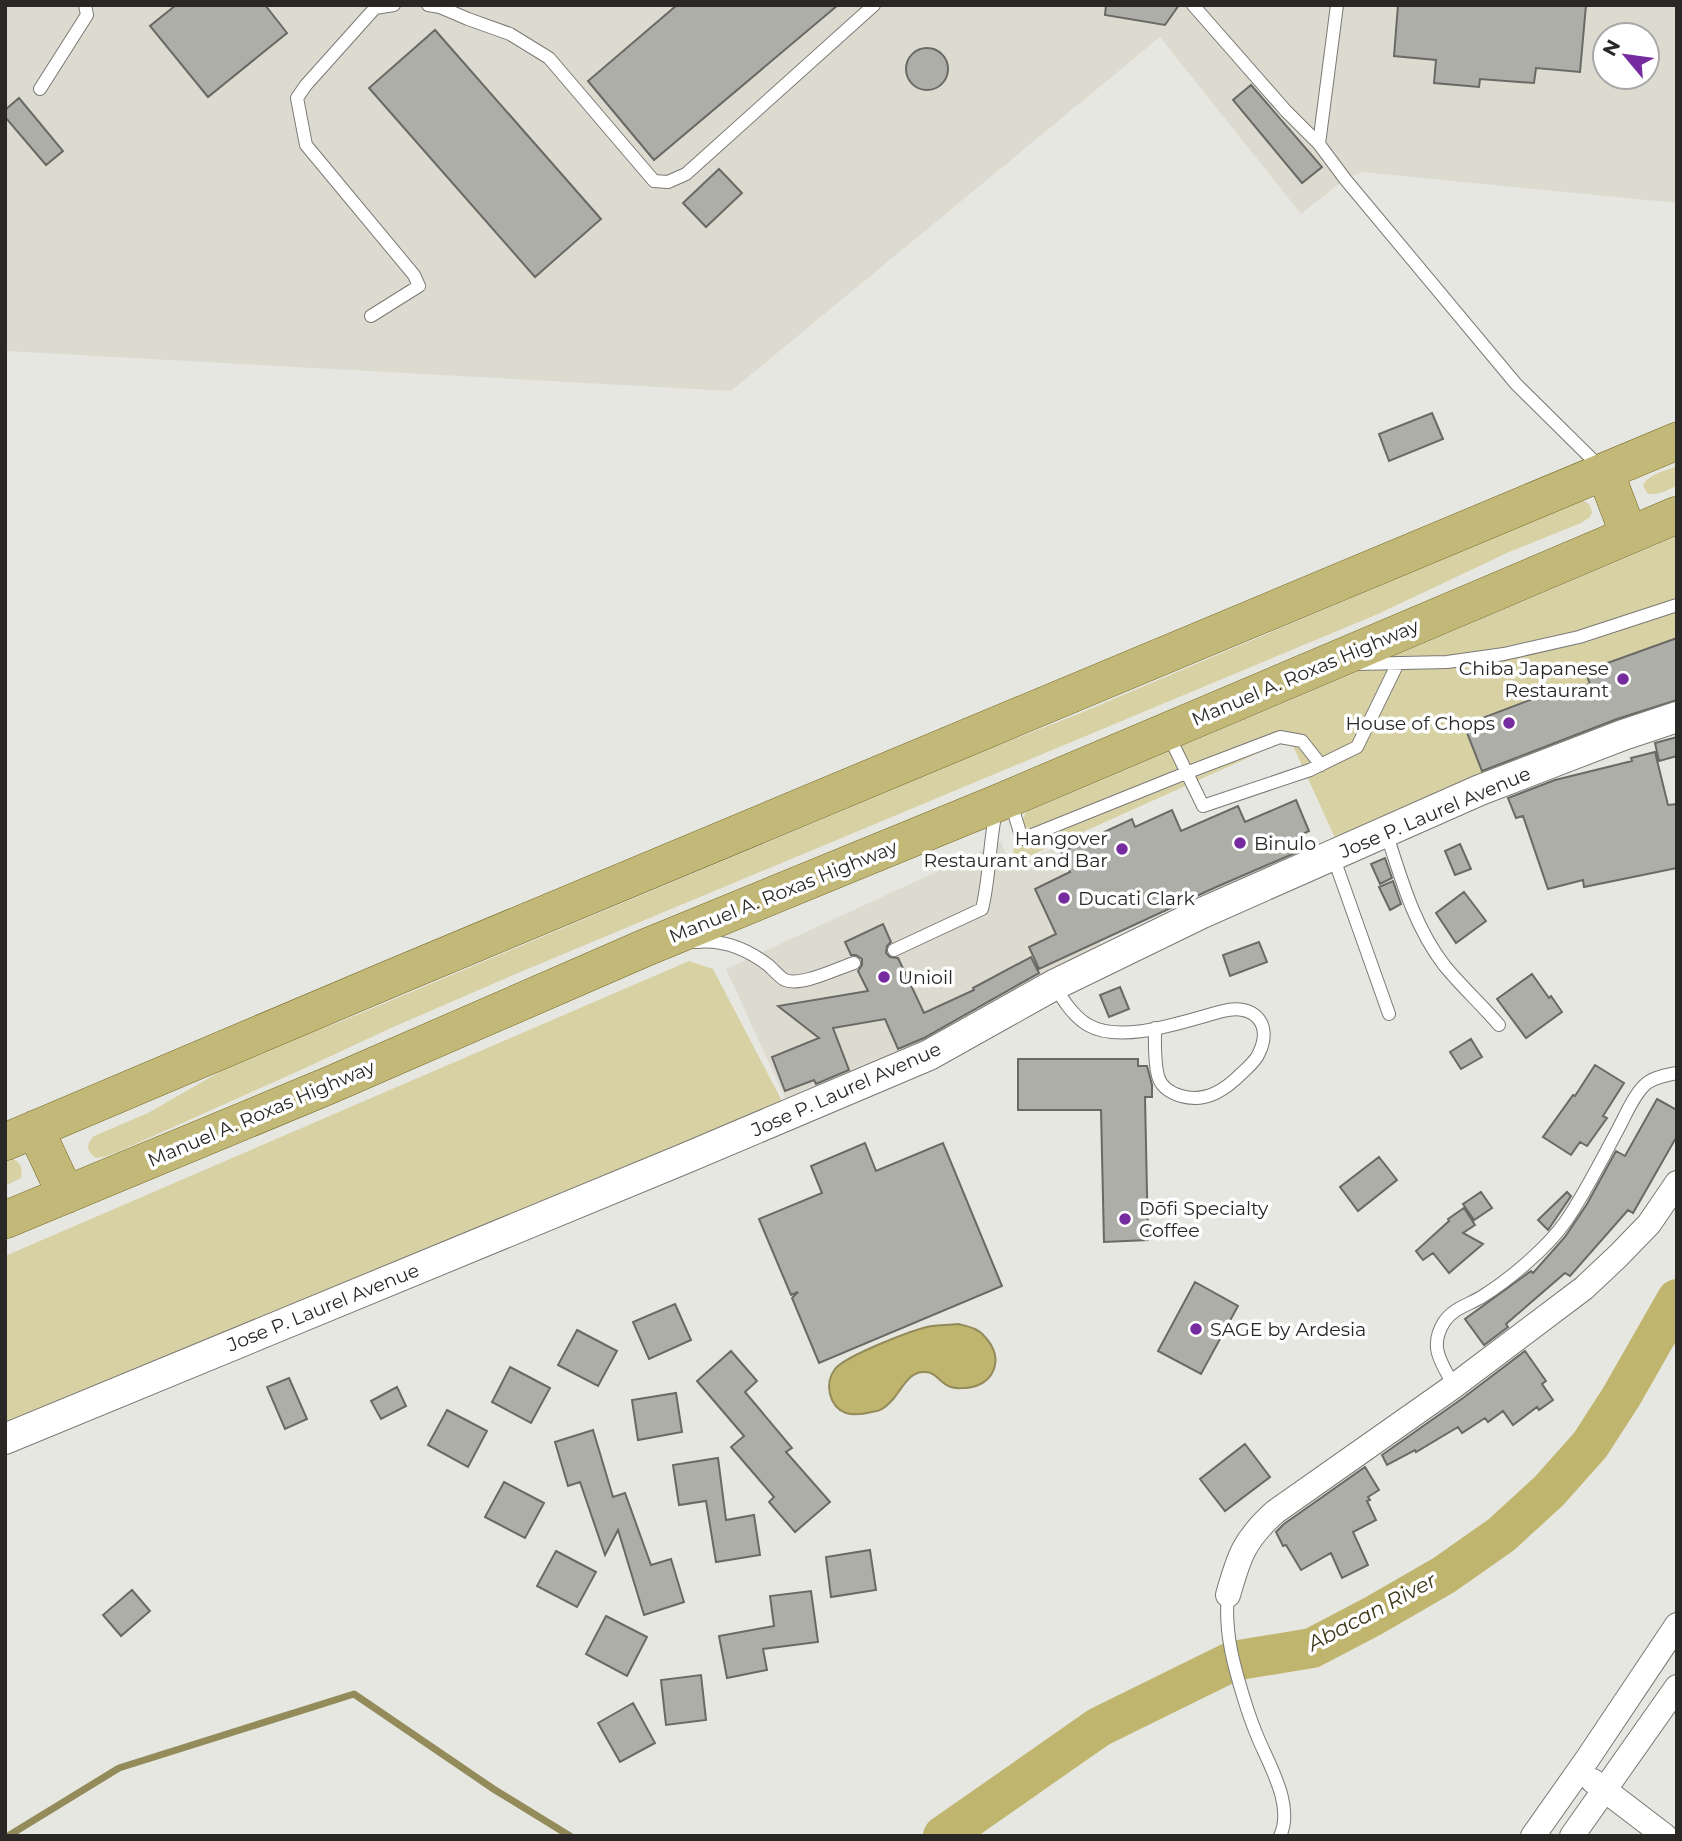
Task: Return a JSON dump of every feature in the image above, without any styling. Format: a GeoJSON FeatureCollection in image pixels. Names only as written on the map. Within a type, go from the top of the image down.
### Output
{"type":"FeatureCollection","features":[{"type":"Feature","properties":{"kind":"main road"},"geometry":{"type":"LineString","coordinates":[[66,1195],[20,1136],[1677,441]]}},
{"type":"Feature","properties":{"kind":"main road"},"geometry":{"type":"LineString","coordinates":[[1605,472],[1629,535]]}},
{"type":"Feature","properties":{"kind":"main road","name":"Manuel A. Roxas Highway"},"geometry":{"type":"LineString","coordinates":[[5,1220],[647,947],[1003,801],[1677,515]]}},
{"type":"Feature","properties":{"kind":"street","name":"Jose P. Laurel Avenue"},"geometry":{"type":"LineString","coordinates":[[5,1439],[929,1055],[1054,985],[1202,913],[1480,790],[1677,717]]}},
{"type":"Feature","properties":{"kind":"street"},"geometry":{"type":"LineString","coordinates":[[1228,1595],[1236,1564],[1246,1544],[1275,1512],[1454,1386],[1584,1288],[1649,1224],[1675,1191]]}},
{"type":"Feature","properties":{"kind":"street"},"geometry":{"type":"LineString","coordinates":[[1533,1836],[1677,1625]]}},
{"type":"Feature","properties":{"kind":"street"},"geometry":{"type":"LineString","coordinates":[[1572,1836],[1677,1687]]}},
{"type":"Feature","properties":{"kind":"street"},"geometry":{"type":"LineString","coordinates":[[1579,1772],[1665,1836]]}},
{"type":"Feature","properties":{"kind":"lane"},"geometry":{"type":"LineString","coordinates":[[40,89],[87,15],[85,5]]}},
{"type":"Feature","properties":{"kind":"lane"},"geometry":{"type":"LineString","coordinates":[[371,316],[419,286],[414,275],[306,145],[297,98],[374,7],[394,5]]}},
{"type":"Feature","properties":{"kind":"lane"},"geometry":{"type":"LineString","coordinates":[[428,5],[440,7],[510,34],[549,58],[654,181],[667,182],[685,174],[874,5]]}},
{"type":"Feature","properties":{"kind":"lane"},"geometry":{"type":"LineString","coordinates":[[1193,5],[1286,111],[1319,144],[1345,179],[1516,384],[1605,472]]}},
{"type":"Feature","properties":{"kind":"lane"},"geometry":{"type":"LineString","coordinates":[[1319,144],[1337,5]]}},
{"type":"Feature","properties":{"kind":"lane"},"geometry":{"type":"LineString","coordinates":[[1321,665],[1447,662],[1504,654],[1579,637],[1677,605]]}},
{"type":"Feature","properties":{"kind":"lane"},"geometry":{"type":"LineString","coordinates":[[1167,730],[1203,806],[1310,771],[1357,747],[1398,663]]}},
{"type":"Feature","properties":{"kind":"lane"},"geometry":{"type":"LineString","coordinates":[[1003,801],[1022,839],[1280,737],[1302,741],[1321,765]]}},
{"type":"Feature","properties":{"kind":"lane"},"geometry":{"type":"LineString","coordinates":[[894,950],[982,909],[990,838],[1003,801]]}},
{"type":"Feature","properties":{"kind":"lane"},"geometry":{"type":"LineString","coordinates":[[1386,831],[1405,891],[1429,943],[1444,964],[1499,1025]]}},
{"type":"Feature","properties":{"kind":"lane"},"geometry":{"type":"LineString","coordinates":[[1332,855],[1388,1014]]}},
{"type":"Feature","properties":{"kind":"lane"},"geometry":{"type":"LineString","coordinates":[[647,947],[710,940],[754,955],[786,981],[802,981],[854,962]]}},
{"type":"Feature","properties":{"kind":"lane"},"geometry":{"type":"LineString","coordinates":[[1054,985],[1078,1017],[1101,1031],[1116,1033],[1154,1028],[1242,1008],[1252,1012],[1259,1020],[1264,1030],[1263,1045],[1258,1056],[1246,1069],[1215,1095],[1199,1099],[1185,1097],[1174,1094],[1161,1084],[1154,1028]]}},
{"type":"Feature","properties":{"kind":"lane"},"geometry":{"type":"LineString","coordinates":[[1454,1386],[1436,1349],[1442,1324],[1451,1313],[1482,1297],[1541,1249],[1564,1224],[1587,1190],[1633,1102],[1646,1084],[1661,1076],[1677,1073]]}},
{"type":"Feature","properties":{"kind":"lane"},"geometry":{"type":"LineString","coordinates":[[1228,1595],[1226,1614],[1233,1661],[1256,1733],[1278,1784],[1282,1802],[1284,1815],[1280,1836]]}},
{"type":"Feature","properties":{"kind":"shaded area"},"geometry":{"type":"Polygon","coordinates":[[[5,5],[1677,5],[1677,203],[1362,172],[1345,179],[1301,214],[1160,37],[731,391],[5,351],[5,5]]]}},
{"type":"Feature","properties":{"kind":"shaded area"},"geometry":{"type":"Polygon","coordinates":[[[1677,466],[1677,486],[1658,494],[1647,493],[1643,485],[1649,478],[1677,466]]]}},
{"type":"Feature","properties":{"kind":"shaded area"},"geometry":{"type":"Polygon","coordinates":[[[1582,500],[1589,505],[1592,513],[1581,523],[1509,552],[1378,614],[518,973],[120,1151],[96,1158],[89,1150],[88,1145],[94,1136],[148,1113],[230,1066],[286,1041],[340,1022],[984,751],[1083,712],[1582,500]]]}},
{"type":"Feature","properties":{"kind":"shaded area"},"geometry":{"type":"Polygon","coordinates":[[[1677,536],[1677,706],[1335,838],[1290,739],[1025,858],[1013,856],[1015,837],[1026,812],[1677,536]]]}},
{"type":"Feature","properties":{"kind":"shaded area"},"geometry":{"type":"Polygon","coordinates":[[[1001,842],[1009,863],[1053,849],[1102,946],[957,1027],[786,1100],[726,969],[1001,842]]]}},
{"type":"Feature","properties":{"kind":"shaded area"},"geometry":{"type":"Polygon","coordinates":[[[689,961],[713,969],[782,1101],[5,1427],[5,1256],[689,961]]]}},
{"type":"Feature","properties":{"kind":"shaded area"},"geometry":{"type":"Polygon","coordinates":[[[13,1159],[21,1167],[21,1178],[5,1186],[5,1161],[13,1159]]]}},
{"type":"Feature","properties":{"kind":"shaded area"},"geometry":{"type":"Polygon","coordinates":[[[958,1324],[980,1332],[995,1354],[994,1369],[990,1376],[977,1386],[955,1388],[933,1374],[920,1372],[908,1379],[892,1400],[880,1410],[863,1414],[846,1413],[832,1400],[830,1381],[835,1369],[841,1364],[865,1350],[911,1332],[932,1326],[958,1324]]]}},
{"type":"Feature","properties":{"kind":"building"},"geometry":{"type":"Polygon","coordinates":[[[176,5],[265,5],[287,33],[208,97],[150,26],[176,5]]]}},
{"type":"Feature","properties":{"kind":"building"},"geometry":{"type":"Polygon","coordinates":[[[677,5],[838,5],[654,160],[588,81],[677,5]]]}},
{"type":"Feature","properties":{"kind":"building"},"geometry":{"type":"Polygon","coordinates":[[[1106,5],[1179,5],[1165,25],[1105,15],[1106,5]]]}},
{"type":"Feature","properties":{"kind":"building"},"geometry":{"type":"Polygon","coordinates":[[[1398,5],[1586,5],[1580,72],[1536,68],[1534,83],[1480,79],[1479,87],[1434,83],[1436,60],[1394,56],[1398,5]]]}},
{"type":"Feature","properties":{"kind":"building"},"geometry":{"type":"Polygon","coordinates":[[[435,30],[601,219],[535,277],[369,88],[435,30]]]}},
{"type":"Feature","properties":{"kind":"building"},"geometry":{"type":"Polygon","coordinates":[[[927,48],[942,54],[948,69],[942,84],[927,90],[912,84],[906,69],[912,54],[927,48]]]}},
{"type":"Feature","properties":{"kind":"building"},"geometry":{"type":"Polygon","coordinates":[[[1251,85],[1322,167],[1302,183],[1233,100],[1251,85]]]}},
{"type":"Feature","properties":{"kind":"building"},"geometry":{"type":"Polygon","coordinates":[[[19,98],[63,151],[46,165],[5,117],[5,110],[19,98]]]}},
{"type":"Feature","properties":{"kind":"building"},"geometry":{"type":"Polygon","coordinates":[[[719,169],[742,193],[706,227],[683,203],[719,169]]]}},
{"type":"Feature","properties":{"kind":"building"},"geometry":{"type":"Polygon","coordinates":[[[1432,413],[1443,439],[1389,461],[1379,434],[1432,413]]]}},
{"type":"Feature","properties":{"kind":"building"},"geometry":{"type":"Polygon","coordinates":[[[1677,638],[1677,700],[1617,719],[1482,771],[1464,725],[1543,695],[1545,700],[1590,684],[1585,671],[1677,638]]]}},
{"type":"Feature","properties":{"kind":"building"},"geometry":{"type":"Polygon","coordinates":[[[1677,737],[1677,756],[1659,761],[1655,743],[1677,737]]]}},
{"type":"Feature","properties":{"kind":"building"},"geometry":{"type":"Polygon","coordinates":[[[1655,752],[1668,805],[1677,804],[1677,868],[1584,887],[1583,880],[1548,889],[1523,816],[1516,818],[1508,798],[1555,780],[1632,761],[1631,758],[1655,752]]]}},
{"type":"Feature","properties":{"kind":"building"},"geometry":{"type":"Polygon","coordinates":[[[1296,800],[1309,831],[1296,837],[1302,850],[1039,969],[1029,947],[1056,934],[1035,889],[1070,872],[1061,852],[1132,819],[1135,827],[1172,810],[1181,831],[1238,806],[1245,822],[1296,800]]]}},
{"type":"Feature","properties":{"kind":"building"},"geometry":{"type":"Polygon","coordinates":[[[1460,844],[1471,869],[1455,875],[1445,851],[1460,844]]]}},
{"type":"Feature","properties":{"kind":"building"},"geometry":{"type":"Polygon","coordinates":[[[1385,858],[1392,878],[1380,884],[1371,864],[1385,858]]]}},
{"type":"Feature","properties":{"kind":"building"},"geometry":{"type":"Polygon","coordinates":[[[1393,881],[1401,904],[1390,910],[1379,887],[1393,881]]]}},
{"type":"Feature","properties":{"kind":"building"},"geometry":{"type":"Polygon","coordinates":[[[1464,892],[1486,921],[1456,943],[1436,913],[1464,892]]]}},
{"type":"Feature","properties":{"kind":"building"},"geometry":{"type":"Polygon","coordinates":[[[883,924],[891,942],[886,953],[890,957],[898,958],[924,1013],[974,990],[973,988],[1031,957],[1039,973],[924,1038],[898,1049],[885,1019],[833,1028],[849,1070],[816,1084],[814,1080],[785,1091],[772,1057],[819,1038],[778,1006],[868,991],[858,971],[862,959],[851,955],[845,942],[883,924]]]}},
{"type":"Feature","properties":{"kind":"building"},"geometry":{"type":"Polygon","coordinates":[[[1259,942],[1267,962],[1230,976],[1223,955],[1259,942]]]}},
{"type":"Feature","properties":{"kind":"building"},"geometry":{"type":"Polygon","coordinates":[[[1532,974],[1562,1012],[1526,1038],[1497,999],[1532,974]]]}},
{"type":"Feature","properties":{"kind":"building"},"geometry":{"type":"Polygon","coordinates":[[[1120,987],[1129,1009],[1109,1017],[1100,995],[1120,987]]]}},
{"type":"Feature","properties":{"kind":"building"},"geometry":{"type":"Polygon","coordinates":[[[1471,1039],[1482,1057],[1461,1069],[1450,1052],[1471,1039]]]}},
{"type":"Feature","properties":{"kind":"building"},"geometry":{"type":"Polygon","coordinates":[[[1018,1059],[1138,1059],[1138,1066],[1147,1066],[1152,1085],[1152,1097],[1145,1097],[1148,1240],[1104,1242],[1101,1110],[1018,1110],[1018,1059]]]}},
{"type":"Feature","properties":{"kind":"building"},"geometry":{"type":"Polygon","coordinates":[[[1595,1065],[1624,1083],[1603,1116],[1607,1118],[1587,1146],[1580,1142],[1571,1155],[1543,1137],[1595,1065]]]}},
{"type":"Feature","properties":{"kind":"building"},"geometry":{"type":"Polygon","coordinates":[[[1657,1099],[1677,1110],[1677,1136],[1633,1213],[1628,1210],[1570,1276],[1565,1273],[1506,1324],[1508,1327],[1484,1345],[1465,1319],[1531,1271],[1533,1273],[1565,1237],[1616,1151],[1625,1156],[1657,1099]]]}},
{"type":"Feature","properties":{"kind":"building"},"geometry":{"type":"Polygon","coordinates":[[[865,1143],[876,1171],[943,1143],[1002,1286],[819,1363],[792,1298],[798,1292],[791,1295],[759,1219],[822,1193],[811,1166],[865,1143]]]}},
{"type":"Feature","properties":{"kind":"building"},"geometry":{"type":"Polygon","coordinates":[[[1379,1157],[1397,1180],[1358,1211],[1340,1187],[1379,1157]]]}},
{"type":"Feature","properties":{"kind":"building"},"geometry":{"type":"Polygon","coordinates":[[[1481,1192],[1492,1208],[1474,1220],[1463,1204],[1481,1192]]]}},
{"type":"Feature","properties":{"kind":"building"},"geometry":{"type":"Polygon","coordinates":[[[1567,1192],[1571,1196],[1548,1230],[1538,1220],[1567,1192]]]}},
{"type":"Feature","properties":{"kind":"building"},"geometry":{"type":"Polygon","coordinates":[[[1464,1208],[1475,1225],[1463,1233],[1483,1244],[1449,1273],[1433,1253],[1423,1260],[1416,1251],[1449,1221],[1448,1219],[1464,1208]]]}},
{"type":"Feature","properties":{"kind":"building"},"geometry":{"type":"Polygon","coordinates":[[[1195,1282],[1238,1306],[1201,1374],[1158,1351],[1195,1282]]]}},
{"type":"Feature","properties":{"kind":"building"},"geometry":{"type":"Polygon","coordinates":[[[675,1304],[691,1340],[649,1359],[633,1322],[675,1304]]]}},
{"type":"Feature","properties":{"kind":"building"},"geometry":{"type":"Polygon","coordinates":[[[577,1330],[617,1351],[598,1386],[558,1365],[577,1330]]]}},
{"type":"Feature","properties":{"kind":"building"},"geometry":{"type":"Polygon","coordinates":[[[731,1351],[757,1381],[745,1392],[792,1448],[786,1452],[830,1502],[795,1532],[769,1502],[774,1497],[731,1447],[744,1436],[697,1381],[731,1351]]]}},
{"type":"Feature","properties":{"kind":"building"},"geometry":{"type":"Polygon","coordinates":[[[1525,1351],[1546,1381],[1542,1384],[1553,1400],[1539,1410],[1537,1407],[1513,1425],[1503,1411],[1488,1422],[1485,1418],[1462,1433],[1458,1427],[1416,1452],[1415,1450],[1387,1465],[1382,1455],[1525,1351]]]}},
{"type":"Feature","properties":{"kind":"building"},"geometry":{"type":"Polygon","coordinates":[[[510,1367],[550,1388],[531,1423],[492,1402],[510,1367]]]}},
{"type":"Feature","properties":{"kind":"building"},"geometry":{"type":"Polygon","coordinates":[[[289,1378],[307,1419],[285,1429],[267,1387],[289,1378]]]}},
{"type":"Feature","properties":{"kind":"building"},"geometry":{"type":"Polygon","coordinates":[[[397,1387],[406,1406],[381,1419],[371,1401],[397,1387]]]}},
{"type":"Feature","properties":{"kind":"building"},"geometry":{"type":"Polygon","coordinates":[[[676,1393],[682,1432],[638,1440],[632,1400],[676,1393]]]}},
{"type":"Feature","properties":{"kind":"building"},"geometry":{"type":"Polygon","coordinates":[[[447,1410],[487,1431],[468,1467],[428,1445],[447,1410]]]}},
{"type":"Feature","properties":{"kind":"building"},"geometry":{"type":"Polygon","coordinates":[[[593,1430],[613,1497],[625,1493],[651,1565],[671,1559],[684,1602],[644,1615],[618,1530],[605,1555],[580,1482],[568,1486],[555,1442],[593,1430]]]}},
{"type":"Feature","properties":{"kind":"building"},"geometry":{"type":"Polygon","coordinates":[[[1245,1444],[1270,1477],[1225,1511],[1200,1479],[1245,1444]]]}},
{"type":"Feature","properties":{"kind":"building"},"geometry":{"type":"Polygon","coordinates":[[[718,1458],[726,1520],[754,1515],[760,1555],[716,1562],[706,1501],[679,1505],[673,1465],[718,1458]]]}},
{"type":"Feature","properties":{"kind":"building"},"geometry":{"type":"Polygon","coordinates":[[[1365,1467],[1379,1490],[1368,1497],[1370,1500],[1367,1501],[1376,1520],[1353,1532],[1368,1565],[1342,1578],[1331,1553],[1301,1570],[1276,1532],[1365,1467]]]}},
{"type":"Feature","properties":{"kind":"building"},"geometry":{"type":"Polygon","coordinates":[[[504,1482],[544,1503],[525,1538],[485,1517],[504,1482]]]}},
{"type":"Feature","properties":{"kind":"building"},"geometry":{"type":"Polygon","coordinates":[[[870,1550],[876,1590],[831,1597],[826,1557],[870,1550]]]}},
{"type":"Feature","properties":{"kind":"building"},"geometry":{"type":"Polygon","coordinates":[[[556,1551],[596,1572],[577,1607],[537,1586],[556,1551]]]}},
{"type":"Feature","properties":{"kind":"building"},"geometry":{"type":"Polygon","coordinates":[[[132,1590],[150,1611],[121,1636],[103,1615],[132,1590]]]}},
{"type":"Feature","properties":{"kind":"building"},"geometry":{"type":"Polygon","coordinates":[[[811,1591],[818,1642],[763,1649],[767,1670],[727,1678],[719,1636],[774,1626],[770,1596],[811,1591]]]}},
{"type":"Feature","properties":{"kind":"building"},"geometry":{"type":"Polygon","coordinates":[[[606,1616],[647,1637],[627,1676],[586,1654],[606,1616]]]}},
{"type":"Feature","properties":{"kind":"building"},"geometry":{"type":"Polygon","coordinates":[[[701,1675],[706,1720],[666,1725],[661,1680],[701,1675]]]}},
{"type":"Feature","properties":{"kind":"building"},"geometry":{"type":"Polygon","coordinates":[[[633,1703],[655,1743],[620,1762],[598,1723],[633,1703]]]}},
{"type":"Feature","properties":{"kind":"waterway","name":"Abacan River"},"geometry":{"type":"LineString","coordinates":[[943,1836],[1099,1727],[1233,1661],[1312,1648],[1444,1575],[1501,1535],[1549,1491],[1590,1445],[1677,1299]]}},
{"type":"Feature","properties":{"kind":"waterway"},"geometry":{"type":"LineString","coordinates":[[8,1836],[119,1768],[354,1694],[495,1790],[570,1836]]}},
{"type":"Feature","properties":{"kind":"place","name":"Chiba Japanese Restaurant"},"geometry":{"type":"Point","coordinates":[1623,679]}},
{"type":"Feature","properties":{"kind":"place","name":"House of Chops"},"geometry":{"type":"Point","coordinates":[1509,723]}},
{"type":"Feature","properties":{"kind":"place","name":"Binulo"},"geometry":{"type":"Point","coordinates":[1240,843]}},
{"type":"Feature","properties":{"kind":"place","name":"Hangover Restaurant and Bar"},"geometry":{"type":"Point","coordinates":[1122,849]}},
{"type":"Feature","properties":{"kind":"place","name":"Ducati Clark"},"geometry":{"type":"Point","coordinates":[1064,898]}},
{"type":"Feature","properties":{"kind":"place","name":"Unioil"},"geometry":{"type":"Point","coordinates":[884,977]}},
{"type":"Feature","properties":{"kind":"place","name":"Dōfi Specialty Coffee"},"geometry":{"type":"Point","coordinates":[1125,1219]}},
{"type":"Feature","properties":{"kind":"place","name":"SAGE by Ardesia"},"geometry":{"type":"Point","coordinates":[1196,1329]}}]}
